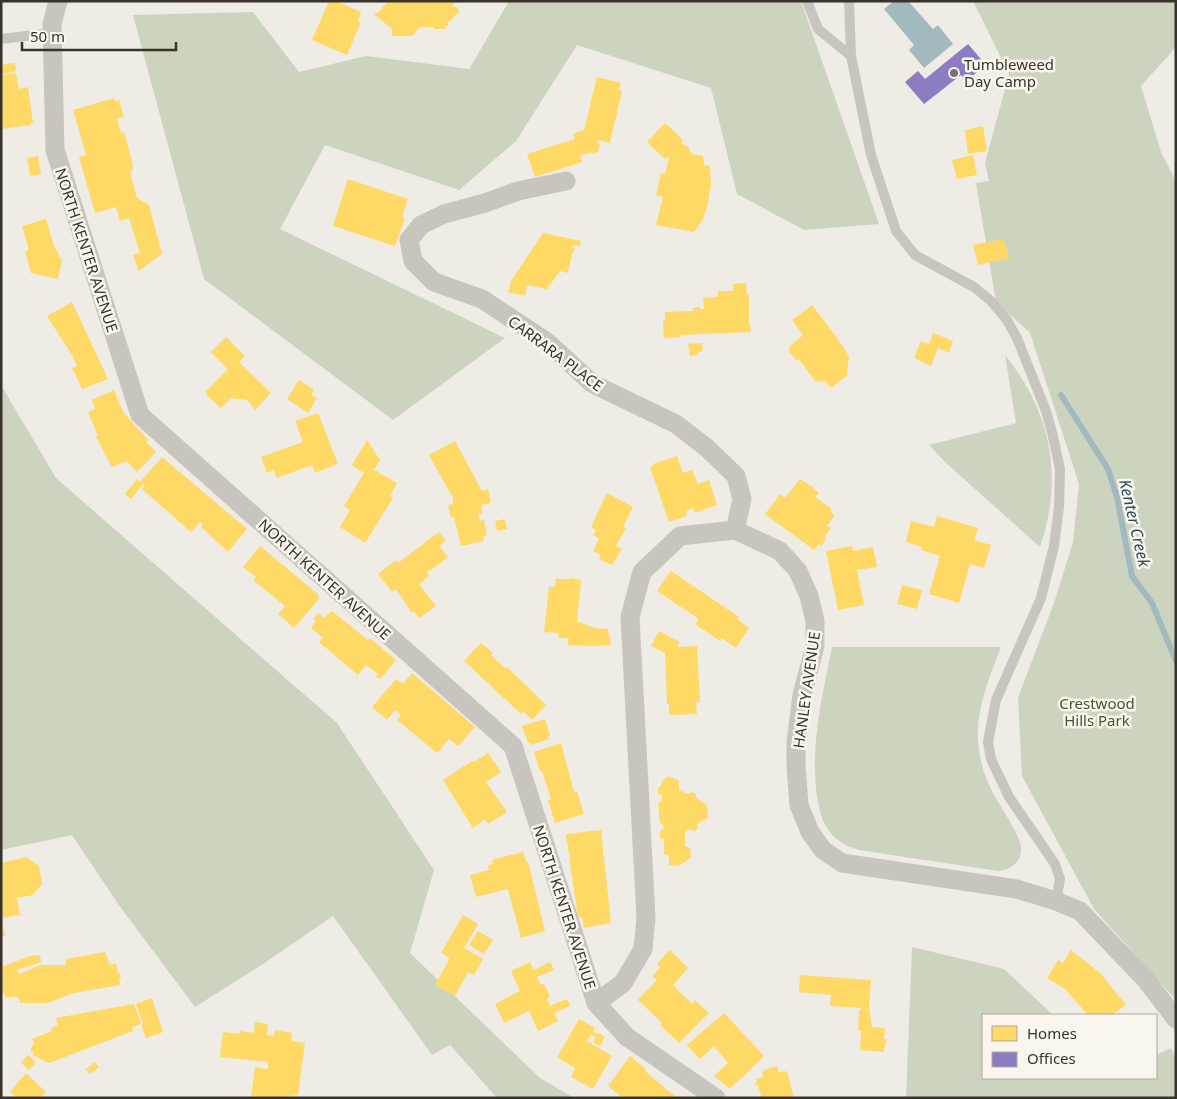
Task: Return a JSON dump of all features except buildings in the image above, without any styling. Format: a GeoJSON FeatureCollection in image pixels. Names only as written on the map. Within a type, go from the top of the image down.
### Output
{"type":"FeatureCollection","features":[{"type":"Feature","properties":{"kind":"street","name":"NORTH KENTER AVENUE"},"geometry":{"type":"LineString","coordinates":[[58,1],[52,24],[55,150],[140,415],[513,746],[596,1003],[627,1037],[716,1098]]}},
{"type":"Feature","properties":{"kind":"street","name":"CARRARA PLACE"},"geometry":{"type":"LineString","coordinates":[[566,181],[518,191],[486,203],[444,214],[421,225],[409,240],[413,261],[434,282],[482,299],[547,342],[593,384],[676,424],[707,448],[736,476],[742,499],[735,530]]}},
{"type":"Feature","properties":{"kind":"street"},"geometry":{"type":"LineString","coordinates":[[596,1003],[623,982],[643,949],[646,918],[630,617],[642,572],[680,536],[735,530]]}},
{"type":"Feature","properties":{"kind":"street","name":"HANLEY AVENUE"},"geometry":{"type":"LineString","coordinates":[[735,530],[780,551],[798,571],[809,596],[816,621],[815,646],[802,695],[796,742],[796,766],[799,805],[810,832],[823,850],[842,863],[1017,889],[1056,901],[1080,911],[1146,980],[1176,1019]]}},
{"type":"Feature","properties":{"kind":"lane"},"geometry":{"type":"LineString","coordinates":[[808,1],[818,29],[851,56]]}},
{"type":"Feature","properties":{"kind":"lane"},"geometry":{"type":"LineString","coordinates":[[849,1],[851,56],[871,155],[896,231],[915,254],[974,287],[992,301],[1007,320],[1017,338],[1046,411],[1052,432],[1060,469],[1060,507],[1049,572],[1040,598],[996,700],[988,742],[991,759],[1009,797],[1055,864],[1060,879],[1056,901]]}},
{"type":"Feature","properties":{"kind":"lane"},"geometry":{"type":"LineString","coordinates":[[1,39],[52,33]]}},
{"type":"Feature","properties":{"kind":"green space"},"geometry":{"type":"Polygon","coordinates":[[[509,1],[801,1],[879,224],[804,230],[737,194],[711,88],[577,45],[516,141],[459,190],[325,145],[280,229],[505,338],[393,420],[204,279],[133,15],[253,12],[299,72],[366,56],[469,69],[509,1]]]}},
{"type":"Feature","properties":{"kind":"green space","name":"Crestwood Hills Park"},"geometry":{"type":"Polygon","coordinates":[[[973,1],[1176,1],[1176,47],[1141,86],[1161,152],[1176,181],[1176,1000],[1094,909],[1022,776],[1018,698],[1055,600],[1073,542],[1079,484],[1030,333],[996,302],[976,183],[989,181],[985,163],[1009,74],[973,1]]]}},
{"type":"Feature","properties":{"kind":"green space"},"geometry":{"type":"Polygon","coordinates":[[[1005,355],[1021,377],[1033,399],[1043,422],[1049,446],[1052,471],[1051,495],[1040,547],[946,463],[929,445],[1016,423],[1005,355]]]}},
{"type":"Feature","properties":{"kind":"green space"},"geometry":{"type":"Polygon","coordinates":[[[1,385],[56,478],[337,723],[434,870],[410,953],[540,1078],[574,1098],[497,1098],[450,1045],[432,1055],[333,916],[263,964],[195,1007],[121,908],[72,835],[1,850],[1,385]]]}},
{"type":"Feature","properties":{"kind":"green space"},"geometry":{"type":"Polygon","coordinates":[[[832,647],[1001,647],[982,703],[978,738],[985,775],[1020,841],[1020,856],[1012,867],[998,871],[859,850],[844,844],[832,835],[824,823],[820,811],[815,777],[815,758],[818,721],[832,647]]]}},
{"type":"Feature","properties":{"kind":"green space"},"geometry":{"type":"Polygon","coordinates":[[[912,947],[1004,969],[1052,1014],[982,1014],[982,1079],[1157,1079],[1157,1055],[1171,1048],[1176,1058],[1176,1098],[906,1098],[912,947]]]}},
{"type":"Feature","properties":{"kind":"water"},"geometry":{"type":"Polygon","coordinates":[[[894,1],[908,1],[933,29],[938,25],[953,44],[924,68],[909,50],[914,45],[884,9],[894,1]]]}},
{"type":"Feature","properties":{"kind":"waterway","name":"Kenter Creek"},"geometry":{"type":"LineString","coordinates":[[1061,395],[1108,469],[1117,497],[1132,576],[1152,603],[1176,661]]}},
{"type":"Feature","properties":{"kind":"place","name":"Tumbleweed Day Camp"},"geometry":{"type":"Point","coordinates":[954,73]}}]}
